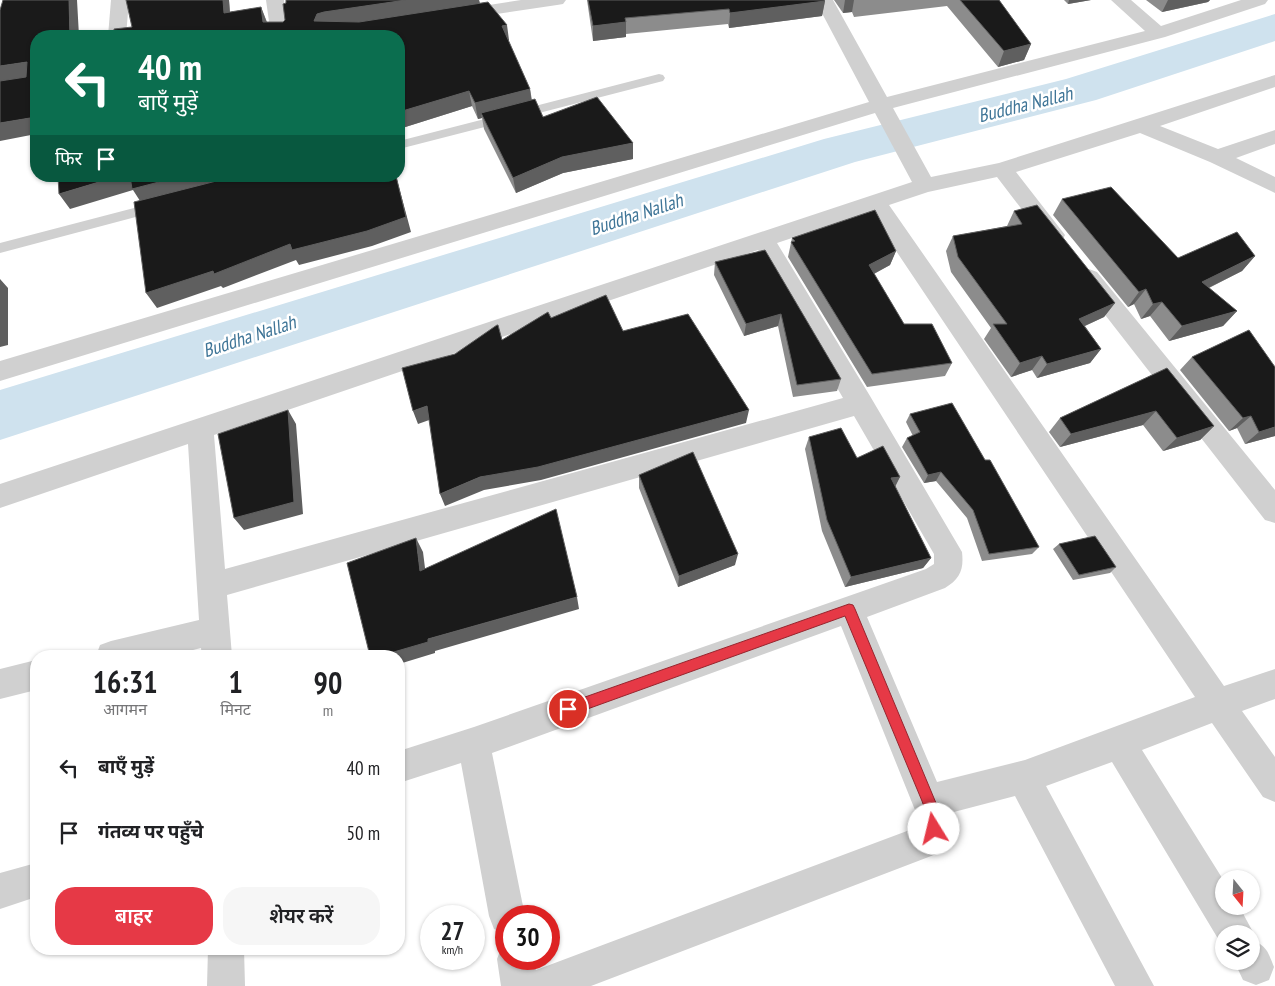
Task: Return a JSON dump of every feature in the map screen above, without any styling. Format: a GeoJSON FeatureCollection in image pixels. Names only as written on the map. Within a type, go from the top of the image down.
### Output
{"type":"FeatureCollection","features":[{"type":"Feature","properties":{"kind":"street"},"geometry":{"type":"LineString","coordinates":[[118,30],[120,0]]}},
{"type":"Feature","properties":{"kind":"street"},"geometry":{"type":"LineString","coordinates":[[274,0],[279,30]]}},
{"type":"Feature","properties":{"kind":"street"},"geometry":{"type":"LineString","coordinates":[[436,19],[523,2],[556,0]]}},
{"type":"Feature","properties":{"kind":"street"},"geometry":{"type":"LineString","coordinates":[[824,0],[922,179]]}},
{"type":"Feature","properties":{"kind":"street"},"geometry":{"type":"LineString","coordinates":[[1120,0],[1158,33]]}},
{"type":"Feature","properties":{"kind":"street"},"geometry":{"type":"LineString","coordinates":[[0,371],[884,110],[1158,33],[1258,0]]}},
{"type":"Feature","properties":{"kind":"street"},"geometry":{"type":"LineString","coordinates":[[0,496],[764,241],[875,202],[922,179],[1002,169],[1141,126],[1275,81]]}},
{"type":"Feature","properties":{"kind":"street"},"geometry":{"type":"LineString","coordinates":[[1141,126],[1217,157],[1275,186]]}},
{"type":"Feature","properties":{"kind":"street"},"geometry":{"type":"LineString","coordinates":[[1217,157],[1275,137]]}},
{"type":"Feature","properties":{"kind":"street"},"geometry":{"type":"LineString","coordinates":[[1002,169],[1275,511]]}},
{"type":"Feature","properties":{"kind":"street"},"geometry":{"type":"LineString","coordinates":[[875,202],[1275,785]]}},
{"type":"Feature","properties":{"kind":"street"},"geometry":{"type":"LineString","coordinates":[[405,765],[474,743],[935,579],[946,572],[949,562],[948,552],[764,241]]}},
{"type":"Feature","properties":{"kind":"street"},"geometry":{"type":"LineString","coordinates":[[213,586],[861,403]]}},
{"type":"Feature","properties":{"kind":"street"},"geometry":{"type":"LineString","coordinates":[[159,650],[216,643],[200,430]]}},
{"type":"Feature","properties":{"kind":"street"},"geometry":{"type":"LineString","coordinates":[[542,986],[927,841],[934,829],[934,815],[849,609]]}},
{"type":"Feature","properties":{"kind":"street"},"geometry":{"type":"LineString","coordinates":[[0,684],[30,676]]}},
{"type":"Feature","properties":{"kind":"street"},"geometry":{"type":"LineString","coordinates":[[929,801],[1023,777],[1119,743],[1217,703],[1275,684]]}},
{"type":"Feature","properties":{"kind":"street"},"geometry":{"type":"LineString","coordinates":[[474,743],[505,905]]}},
{"type":"Feature","properties":{"kind":"street"},"geometry":{"type":"LineString","coordinates":[[1119,743],[1230,925]]}},
{"type":"Feature","properties":{"kind":"street"},"geometry":{"type":"LineString","coordinates":[[1023,777],[1135,986]]}},
{"type":"Feature","properties":{"kind":"street"},"geometry":{"type":"LineString","coordinates":[[0,891],[30,882]]}},
{"type":"Feature","properties":{"kind":"street"},"geometry":{"type":"LineString","coordinates":[[226,955],[226,986]]}},
{"type":"Feature","properties":{"kind":"street"},"geometry":{"type":"LineString","coordinates":[[517,970],[520,986]]}},
{"type":"Feature","properties":{"kind":"lane"},"geometry":{"type":"LineString","coordinates":[[405,143],[659,78]]}},
{"type":"Feature","properties":{"kind":"lane"},"geometry":{"type":"LineString","coordinates":[[0,248],[172,204]]}},
{"type":"Feature","properties":{"kind":"building"},"geometry":{"type":"Polygon","coordinates":[[[3,0],[69,0],[70,30],[30,30],[30,118],[0,123],[0,81],[26,77],[27,62],[0,66],[0,10],[3,0]]]}},
{"type":"Feature","properties":{"kind":"building"},"geometry":{"type":"Polygon","coordinates":[[[126,0],[223,0],[224,13],[261,7],[263,22],[283,22],[285,20],[283,4],[286,3],[286,0],[406,0],[324,12],[317,14],[314,21],[359,22],[488,2],[507,25],[502,26],[530,89],[475,103],[469,91],[405,110],[405,30],[114,30],[132,27],[126,0]]]}},
{"type":"Feature","properties":{"kind":"building"},"geometry":{"type":"Polygon","coordinates":[[[588,0],[825,1],[730,13],[729,9],[625,18],[626,22],[593,26],[588,0]]]}},
{"type":"Feature","properties":{"kind":"building"},"geometry":{"type":"Polygon","coordinates":[[[960,0],[999,0],[1031,44],[1004,51],[960,0]]]}},
{"type":"Feature","properties":{"kind":"building"},"geometry":{"type":"Polygon","coordinates":[[[597,97],[633,143],[562,157],[513,178],[481,113],[535,99],[543,117],[597,97]]]}},
{"type":"Feature","properties":{"kind":"building"},"geometry":{"type":"Polygon","coordinates":[[[58,182],[99,182],[59,194],[58,182]]]}},
{"type":"Feature","properties":{"kind":"building"},"geometry":{"type":"Polygon","coordinates":[[[131,182],[159,182],[132,189],[131,182]]]}},
{"type":"Feature","properties":{"kind":"building"},"geometry":{"type":"Polygon","coordinates":[[[212,182],[397,182],[406,217],[367,231],[292,250],[290,244],[214,274],[213,271],[146,293],[134,202],[212,182]]]}},
{"type":"Feature","properties":{"kind":"building"},"geometry":{"type":"Polygon","coordinates":[[[1111,187],[1178,258],[1237,232],[1255,256],[1202,282],[1237,311],[1182,326],[1162,302],[1153,304],[1146,289],[1139,292],[1062,199],[1111,187]]]}},
{"type":"Feature","properties":{"kind":"building"},"geometry":{"type":"Polygon","coordinates":[[[1037,205],[1115,303],[1079,319],[1101,349],[1047,364],[1042,356],[1020,363],[993,324],[1007,324],[958,257],[953,236],[1022,224],[1014,211],[1037,205]]]}},
{"type":"Feature","properties":{"kind":"building"},"geometry":{"type":"Polygon","coordinates":[[[875,210],[896,251],[869,265],[904,324],[932,324],[952,363],[872,374],[791,242],[795,241],[792,238],[875,210]]]}},
{"type":"Feature","properties":{"kind":"building"},"geometry":{"type":"Polygon","coordinates":[[[765,250],[841,379],[797,385],[781,314],[746,324],[715,262],[765,250]]]}},
{"type":"Feature","properties":{"kind":"building"},"geometry":{"type":"Polygon","coordinates":[[[606,295],[623,331],[688,314],[749,410],[538,467],[480,477],[440,494],[427,406],[413,411],[402,368],[455,354],[497,325],[502,340],[548,312],[551,318],[606,295]]]}},
{"type":"Feature","properties":{"kind":"building"},"geometry":{"type":"Polygon","coordinates":[[[1249,330],[1275,367],[1275,427],[1259,432],[1251,416],[1243,418],[1192,357],[1249,330]]]}},
{"type":"Feature","properties":{"kind":"building"},"geometry":{"type":"Polygon","coordinates":[[[1167,368],[1214,426],[1177,438],[1156,411],[1071,434],[1060,418],[1167,368]]]}},
{"type":"Feature","properties":{"kind":"building"},"geometry":{"type":"Polygon","coordinates":[[[952,403],[985,460],[990,460],[1039,547],[989,554],[973,510],[941,472],[928,475],[907,438],[920,432],[910,414],[952,403]]]}},
{"type":"Feature","properties":{"kind":"building"},"geometry":{"type":"Polygon","coordinates":[[[288,410],[294,502],[234,518],[218,434],[288,410]]]}},
{"type":"Feature","properties":{"kind":"building"},"geometry":{"type":"Polygon","coordinates":[[[841,428],[857,458],[883,446],[900,477],[891,478],[931,558],[851,577],[827,520],[809,437],[841,428]]]}},
{"type":"Feature","properties":{"kind":"building"},"geometry":{"type":"Polygon","coordinates":[[[693,452],[738,554],[679,576],[639,475],[693,452]]]}},
{"type":"Feature","properties":{"kind":"building"},"geometry":{"type":"Polygon","coordinates":[[[556,509],[577,597],[428,639],[428,642],[401,650],[369,650],[347,563],[416,538],[420,571],[556,509]]]}},
{"type":"Feature","properties":{"kind":"building"},"geometry":{"type":"Polygon","coordinates":[[[1095,536],[1116,567],[1079,575],[1059,544],[1095,536]]]}},
{"type":"Feature","properties":{"kind":"waterway","name":"Buddha Nallah"},"geometry":{"type":"LineString","coordinates":[[0,415],[841,150],[1080,90],[1275,27]]}},
{"type":"Feature","properties":{"kind":"route"},"geometry":{"type":"LineString","coordinates":[[568,709],[849,609],[929,801],[934,815],[934,829]]}}]}
